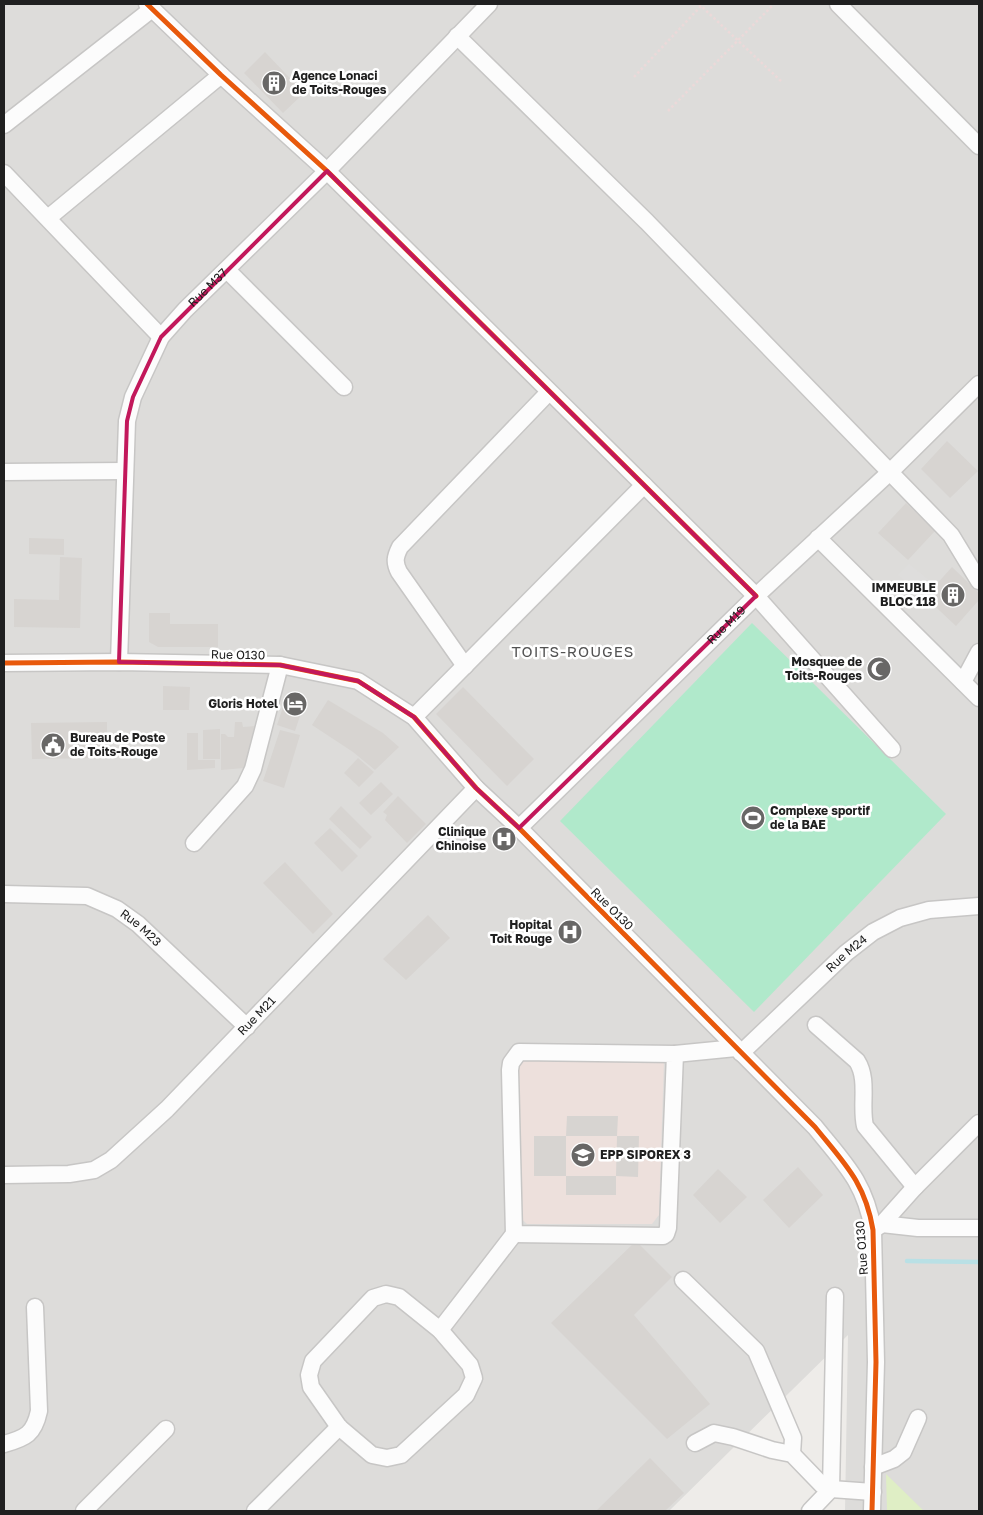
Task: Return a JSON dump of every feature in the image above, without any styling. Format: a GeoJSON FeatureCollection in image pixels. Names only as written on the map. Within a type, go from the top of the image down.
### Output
{"type":"FeatureCollection","features":[{"type":"Feature","properties":{"kind":"street","name":"Rue M37"},"geometry":{"type":"LineString","coordinates":[[119,662],[127,421],[133,396],[161,337],[327,171],[489,4]]}},
{"type":"Feature","properties":{"kind":"street"},"geometry":{"type":"LineString","coordinates":[[838,4],[979,146]]}},
{"type":"Feature","properties":{"kind":"street"},"geometry":{"type":"LineString","coordinates":[[4,125],[149,6],[327,171],[756,596],[892,749]]}},
{"type":"Feature","properties":{"kind":"street"},"geometry":{"type":"LineString","coordinates":[[457,36],[647,222],[951,535],[979,581]]}},
{"type":"Feature","properties":{"kind":"street"},"geometry":{"type":"LineString","coordinates":[[48,218],[222,75]]}},
{"type":"Feature","properties":{"kind":"street"},"geometry":{"type":"LineString","coordinates":[[4,173],[161,337]]}},
{"type":"Feature","properties":{"kind":"street"},"geometry":{"type":"LineString","coordinates":[[227,270],[344,387]]}},
{"type":"Feature","properties":{"kind":"street","name":"Rue M19"},"geometry":{"type":"LineString","coordinates":[[518,828],[756,596],[890,472],[978,387]]}},
{"type":"Feature","properties":{"kind":"street"},"geometry":{"type":"LineString","coordinates":[[465,666],[399,572],[395,558],[400,547],[550,392]]}},
{"type":"Feature","properties":{"kind":"street"},"geometry":{"type":"LineString","coordinates":[[4,472],[126,471]]}},
{"type":"Feature","properties":{"kind":"street"},"geometry":{"type":"LineString","coordinates":[[414,717],[644,485]]}},
{"type":"Feature","properties":{"kind":"street"},"geometry":{"type":"LineString","coordinates":[[818,538],[979,698]]}},
{"type":"Feature","properties":{"kind":"street"},"geometry":{"type":"LineString","coordinates":[[963,682],[979,652]]}},
{"type":"Feature","properties":{"kind":"street","name":"Rue O130"},"geometry":{"type":"LineString","coordinates":[[4,663],[119,662],[280,665],[358,681],[414,717],[476,788],[815,1127],[853,1174],[878,1227],[872,1511]]}},
{"type":"Feature","properties":{"kind":"street"},"geometry":{"type":"LineString","coordinates":[[194,843],[244,786],[253,768],[280,665]]}},
{"type":"Feature","properties":{"kind":"street","name":"Rue M21"},"geometry":{"type":"LineString","coordinates":[[4,1175],[69,1174],[94,1170],[111,1160],[167,1109],[476,788]]}},
{"type":"Feature","properties":{"kind":"street","name":"Rue M23"},"geometry":{"type":"LineString","coordinates":[[4,894],[87,896],[117,909],[138,924],[247,1027]]}},
{"type":"Feature","properties":{"kind":"street","name":"Rue M24"},"geometry":{"type":"LineString","coordinates":[[739,1050],[846,953],[873,932],[900,918],[929,910],[979,906]]}},
{"type":"Feature","properties":{"kind":"street"},"geometry":{"type":"LineString","coordinates":[[816,1025],[857,1061],[863,1076],[863,1118],[865,1126],[915,1187]]}},
{"type":"Feature","properties":{"kind":"street"},"geometry":{"type":"LineString","coordinates":[[440,1330],[514,1234],[510,1070],[511,1063],[519,1052],[674,1054],[739,1050]]}},
{"type":"Feature","properties":{"kind":"street"},"geometry":{"type":"LineString","coordinates":[[514,1234],[663,1236],[666,1234],[668,1228],[674,1054]]}},
{"type":"Feature","properties":{"kind":"street"},"geometry":{"type":"LineString","coordinates":[[878,1227],[979,1123]]}},
{"type":"Feature","properties":{"kind":"street"},"geometry":{"type":"LineString","coordinates":[[878,1227],[979,1228]]}},
{"type":"Feature","properties":{"kind":"street"},"geometry":{"type":"LineString","coordinates":[[683,1280],[756,1351],[793,1438],[792,1454]]}},
{"type":"Feature","properties":{"kind":"street"},"geometry":{"type":"LineString","coordinates":[[386,1294],[399,1297],[440,1330],[470,1365],[474,1378],[466,1395],[401,1455],[387,1458],[372,1455],[339,1427],[311,1387],[309,1375],[313,1360],[373,1298],[386,1294]]}},
{"type":"Feature","properties":{"kind":"street"},"geometry":{"type":"LineString","coordinates":[[810,1511],[831,1489],[835,1296]]}},
{"type":"Feature","properties":{"kind":"street"},"geometry":{"type":"LineString","coordinates":[[4,1444],[19,1440],[30,1434],[39,1411],[35,1307]]}},
{"type":"Feature","properties":{"kind":"street"},"geometry":{"type":"LineString","coordinates":[[874,1467],[894,1459],[903,1452],[918,1418]]}},
{"type":"Feature","properties":{"kind":"street"},"geometry":{"type":"LineString","coordinates":[[255,1511],[339,1427]]}},
{"type":"Feature","properties":{"kind":"street"},"geometry":{"type":"LineString","coordinates":[[84,1511],[166,1429]]}},
{"type":"Feature","properties":{"kind":"street"},"geometry":{"type":"LineString","coordinates":[[695,1443],[714,1433],[792,1454],[822,1485],[831,1489],[873,1492]]}},
{"type":"Feature","properties":{"kind":"path"},"geometry":{"type":"LineString","coordinates":[[634,77],[701,4],[782,82]]}},
{"type":"Feature","properties":{"kind":"path"},"geometry":{"type":"LineString","coordinates":[[668,111],[774,4]]}},
{"type":"Feature","properties":{"kind":"highlighted area"},"geometry":{"type":"Polygon","coordinates":[[[327,171],[756,596],[519,828],[476,788],[414,717],[358,681],[280,665],[119,662],[127,421],[133,397],[161,337],[327,171]]]}},
{"type":"Feature","properties":{"kind":"shaded area"},"geometry":{"type":"Polygon","coordinates":[[[4,4],[979,4],[979,1511],[845,1511],[848,1335],[669,1511],[4,1511],[4,4]]]}},
{"type":"Feature","properties":{"kind":"shaded area"},"geometry":{"type":"Polygon","coordinates":[[[909,564],[930,581],[920,593],[898,575],[909,564]]]}},
{"type":"Feature","properties":{"kind":"shaded area"},"geometry":{"type":"Polygon","coordinates":[[[524,1055],[664,1060],[659,1215],[652,1224],[527,1224],[516,1214],[516,1064],[524,1055]]]}},
{"type":"Feature","properties":{"kind":"green space","name":"Complexe sportif de la BAE"},"geometry":{"type":"Polygon","coordinates":[[[752,623],[946,814],[754,1012],[560,821],[752,623]]]}},
{"type":"Feature","properties":{"kind":"green space"},"geometry":{"type":"Polygon","coordinates":[[[886,1474],[924,1511],[887,1511],[886,1474]]]}},
{"type":"Feature","properties":{"kind":"building","name":"Agence Lonaci de Toits-Rouges"},"geometry":{"type":"Polygon","coordinates":[[[265,52],[304,93],[283,113],[244,73],[265,52]]]}},
{"type":"Feature","properties":{"kind":"building"},"geometry":{"type":"Polygon","coordinates":[[[947,441],[978,471],[950,498],[921,469],[947,441]]]}},
{"type":"Feature","properties":{"kind":"building"},"geometry":{"type":"Polygon","coordinates":[[[906,503],[935,531],[908,560],[878,533],[906,503]]]}},
{"type":"Feature","properties":{"kind":"building"},"geometry":{"type":"Polygon","coordinates":[[[29,538],[64,539],[64,555],[29,554],[29,538]]]}},
{"type":"Feature","properties":{"kind":"building"},"geometry":{"type":"Polygon","coordinates":[[[60,557],[82,558],[80,628],[14,627],[14,599],[59,600],[60,557]]]}},
{"type":"Feature","properties":{"kind":"building","name":"IMMEUBLE BLOC 118"},"geometry":{"type":"Polygon","coordinates":[[[952,567],[979,593],[979,600],[956,626],[925,597],[952,567]]]}},
{"type":"Feature","properties":{"kind":"building"},"geometry":{"type":"Polygon","coordinates":[[[149,613],[170,613],[170,624],[218,624],[218,647],[158,647],[149,642],[149,613]]]}},
{"type":"Feature","properties":{"kind":"building"},"geometry":{"type":"Polygon","coordinates":[[[163,686],[190,687],[189,710],[163,710],[163,686]]]}},
{"type":"Feature","properties":{"kind":"building"},"geometry":{"type":"Polygon","coordinates":[[[463,687],[534,759],[507,786],[436,714],[463,687]]]}},
{"type":"Feature","properties":{"kind":"building"},"geometry":{"type":"Polygon","coordinates":[[[287,695],[305,701],[295,731],[277,725],[287,695]]]}},
{"type":"Feature","properties":{"kind":"building"},"geometry":{"type":"Polygon","coordinates":[[[328,700],[383,733],[399,747],[375,770],[353,752],[312,725],[328,700]]]}},
{"type":"Feature","properties":{"kind":"building"},"geometry":{"type":"Polygon","coordinates":[[[107,722],[107,758],[32,759],[31,723],[107,722]]]}},
{"type":"Feature","properties":{"kind":"building"},"geometry":{"type":"Polygon","coordinates":[[[235,722],[242,722],[243,727],[257,726],[246,770],[244,768],[221,770],[221,734],[234,737],[235,722]]]}},
{"type":"Feature","properties":{"kind":"building"},"geometry":{"type":"Polygon","coordinates":[[[220,729],[220,759],[203,759],[203,730],[220,729]]]}},
{"type":"Feature","properties":{"kind":"building"},"geometry":{"type":"Polygon","coordinates":[[[280,730],[300,735],[284,788],[263,781],[280,730]]]}},
{"type":"Feature","properties":{"kind":"building"},"geometry":{"type":"Polygon","coordinates":[[[187,733],[198,733],[198,760],[215,760],[215,768],[187,770],[187,733]]]}},
{"type":"Feature","properties":{"kind":"building"},"geometry":{"type":"Polygon","coordinates":[[[358,758],[374,772],[359,787],[344,773],[358,758]]]}},
{"type":"Feature","properties":{"kind":"building"},"geometry":{"type":"Polygon","coordinates":[[[381,782],[393,794],[371,815],[359,803],[381,782]]]}},
{"type":"Feature","properties":{"kind":"building"},"geometry":{"type":"Polygon","coordinates":[[[398,796],[426,824],[407,843],[385,820],[387,815],[383,812],[398,796]]]}},
{"type":"Feature","properties":{"kind":"building"},"geometry":{"type":"Polygon","coordinates":[[[341,806],[372,837],[360,849],[329,819],[341,806]]]}},
{"type":"Feature","properties":{"kind":"building"},"geometry":{"type":"Polygon","coordinates":[[[330,828],[358,856],[342,872],[314,843],[330,828]]]}},
{"type":"Feature","properties":{"kind":"building"},"geometry":{"type":"Polygon","coordinates":[[[285,862],[333,914],[313,934],[263,883],[285,862]]]}},
{"type":"Feature","properties":{"kind":"building"},"geometry":{"type":"Polygon","coordinates":[[[428,915],[450,938],[406,980],[383,959],[428,915]]]}},
{"type":"Feature","properties":{"kind":"building"},"geometry":{"type":"Polygon","coordinates":[[[567,1116],[618,1116],[617,1136],[566,1136],[567,1116]]]}},
{"type":"Feature","properties":{"kind":"building"},"geometry":{"type":"Polygon","coordinates":[[[534,1136],[566,1136],[566,1176],[534,1176],[534,1136]]]}},
{"type":"Feature","properties":{"kind":"building"},"geometry":{"type":"Polygon","coordinates":[[[617,1136],[639,1136],[638,1177],[616,1176],[617,1136]]]}},
{"type":"Feature","properties":{"kind":"building"},"geometry":{"type":"Polygon","coordinates":[[[798,1167],[823,1195],[789,1228],[763,1200],[798,1167]]]}},
{"type":"Feature","properties":{"kind":"building"},"geometry":{"type":"Polygon","coordinates":[[[718,1169],[747,1197],[720,1223],[693,1195],[718,1169]]]}},
{"type":"Feature","properties":{"kind":"building"},"geometry":{"type":"Polygon","coordinates":[[[566,1176],[616,1176],[616,1195],[566,1195],[566,1176]]]}},
{"type":"Feature","properties":{"kind":"building"},"geometry":{"type":"Polygon","coordinates":[[[636,1241],[672,1277],[634,1315],[710,1404],[667,1439],[551,1323],[636,1241]]]}},
{"type":"Feature","properties":{"kind":"building"},"geometry":{"type":"Polygon","coordinates":[[[650,1458],[684,1493],[665,1511],[596,1511],[650,1458]]]}},
{"type":"Feature","properties":{"kind":"waterway"},"geometry":{"type":"LineString","coordinates":[[907,1261],[979,1262]]}},
{"type":"Feature","properties":{"kind":"cycle path"},"geometry":{"type":"LineString","coordinates":[[147,4],[221,75],[327,171],[756,596]]}},
{"type":"Feature","properties":{"kind":"cycle path"},"geometry":{"type":"LineString","coordinates":[[4,663],[119,662],[280,665],[358,681],[414,717],[476,788],[519,828],[815,1127],[844,1163],[859,1186],[865,1199],[873,1230],[876,1362],[872,1511]]}},
{"type":"Feature","properties":{"kind":"place","name":"Agence Lonaci de Toits-Rouges"},"geometry":{"type":"Point","coordinates":[274,83]}},
{"type":"Feature","properties":{"kind":"place","name":"IMMEUBLE BLOC 118"},"geometry":{"type":"Point","coordinates":[953,595]}},
{"type":"Feature","properties":{"kind":"place","name":"Mosquee de Toits-Rouges"},"geometry":{"type":"Point","coordinates":[879,669]}},
{"type":"Feature","properties":{"kind":"place","name":"Gloris Hotel"},"geometry":{"type":"Point","coordinates":[295,704]}},
{"type":"Feature","properties":{"kind":"place","name":"Bureau de Poste de Toits-Rouge"},"geometry":{"type":"Point","coordinates":[53,745]}},
{"type":"Feature","properties":{"kind":"place","name":"Complexe sportif de la BAE"},"geometry":{"type":"Point","coordinates":[753,818]}},
{"type":"Feature","properties":{"kind":"place","name":"Clinique Chinoise"},"geometry":{"type":"Point","coordinates":[504,839]}},
{"type":"Feature","properties":{"kind":"place","name":"Hopital Toit Rouge"},"geometry":{"type":"Point","coordinates":[570,932]}},
{"type":"Feature","properties":{"kind":"place","name":"EPP SIPOREX 3"},"geometry":{"type":"Point","coordinates":[583,1155]}},
{"type":"Feature","properties":{"kind":"district","name":"TOITS-ROUGES"},"geometry":{"type":"Point","coordinates":[573,652]}}]}
